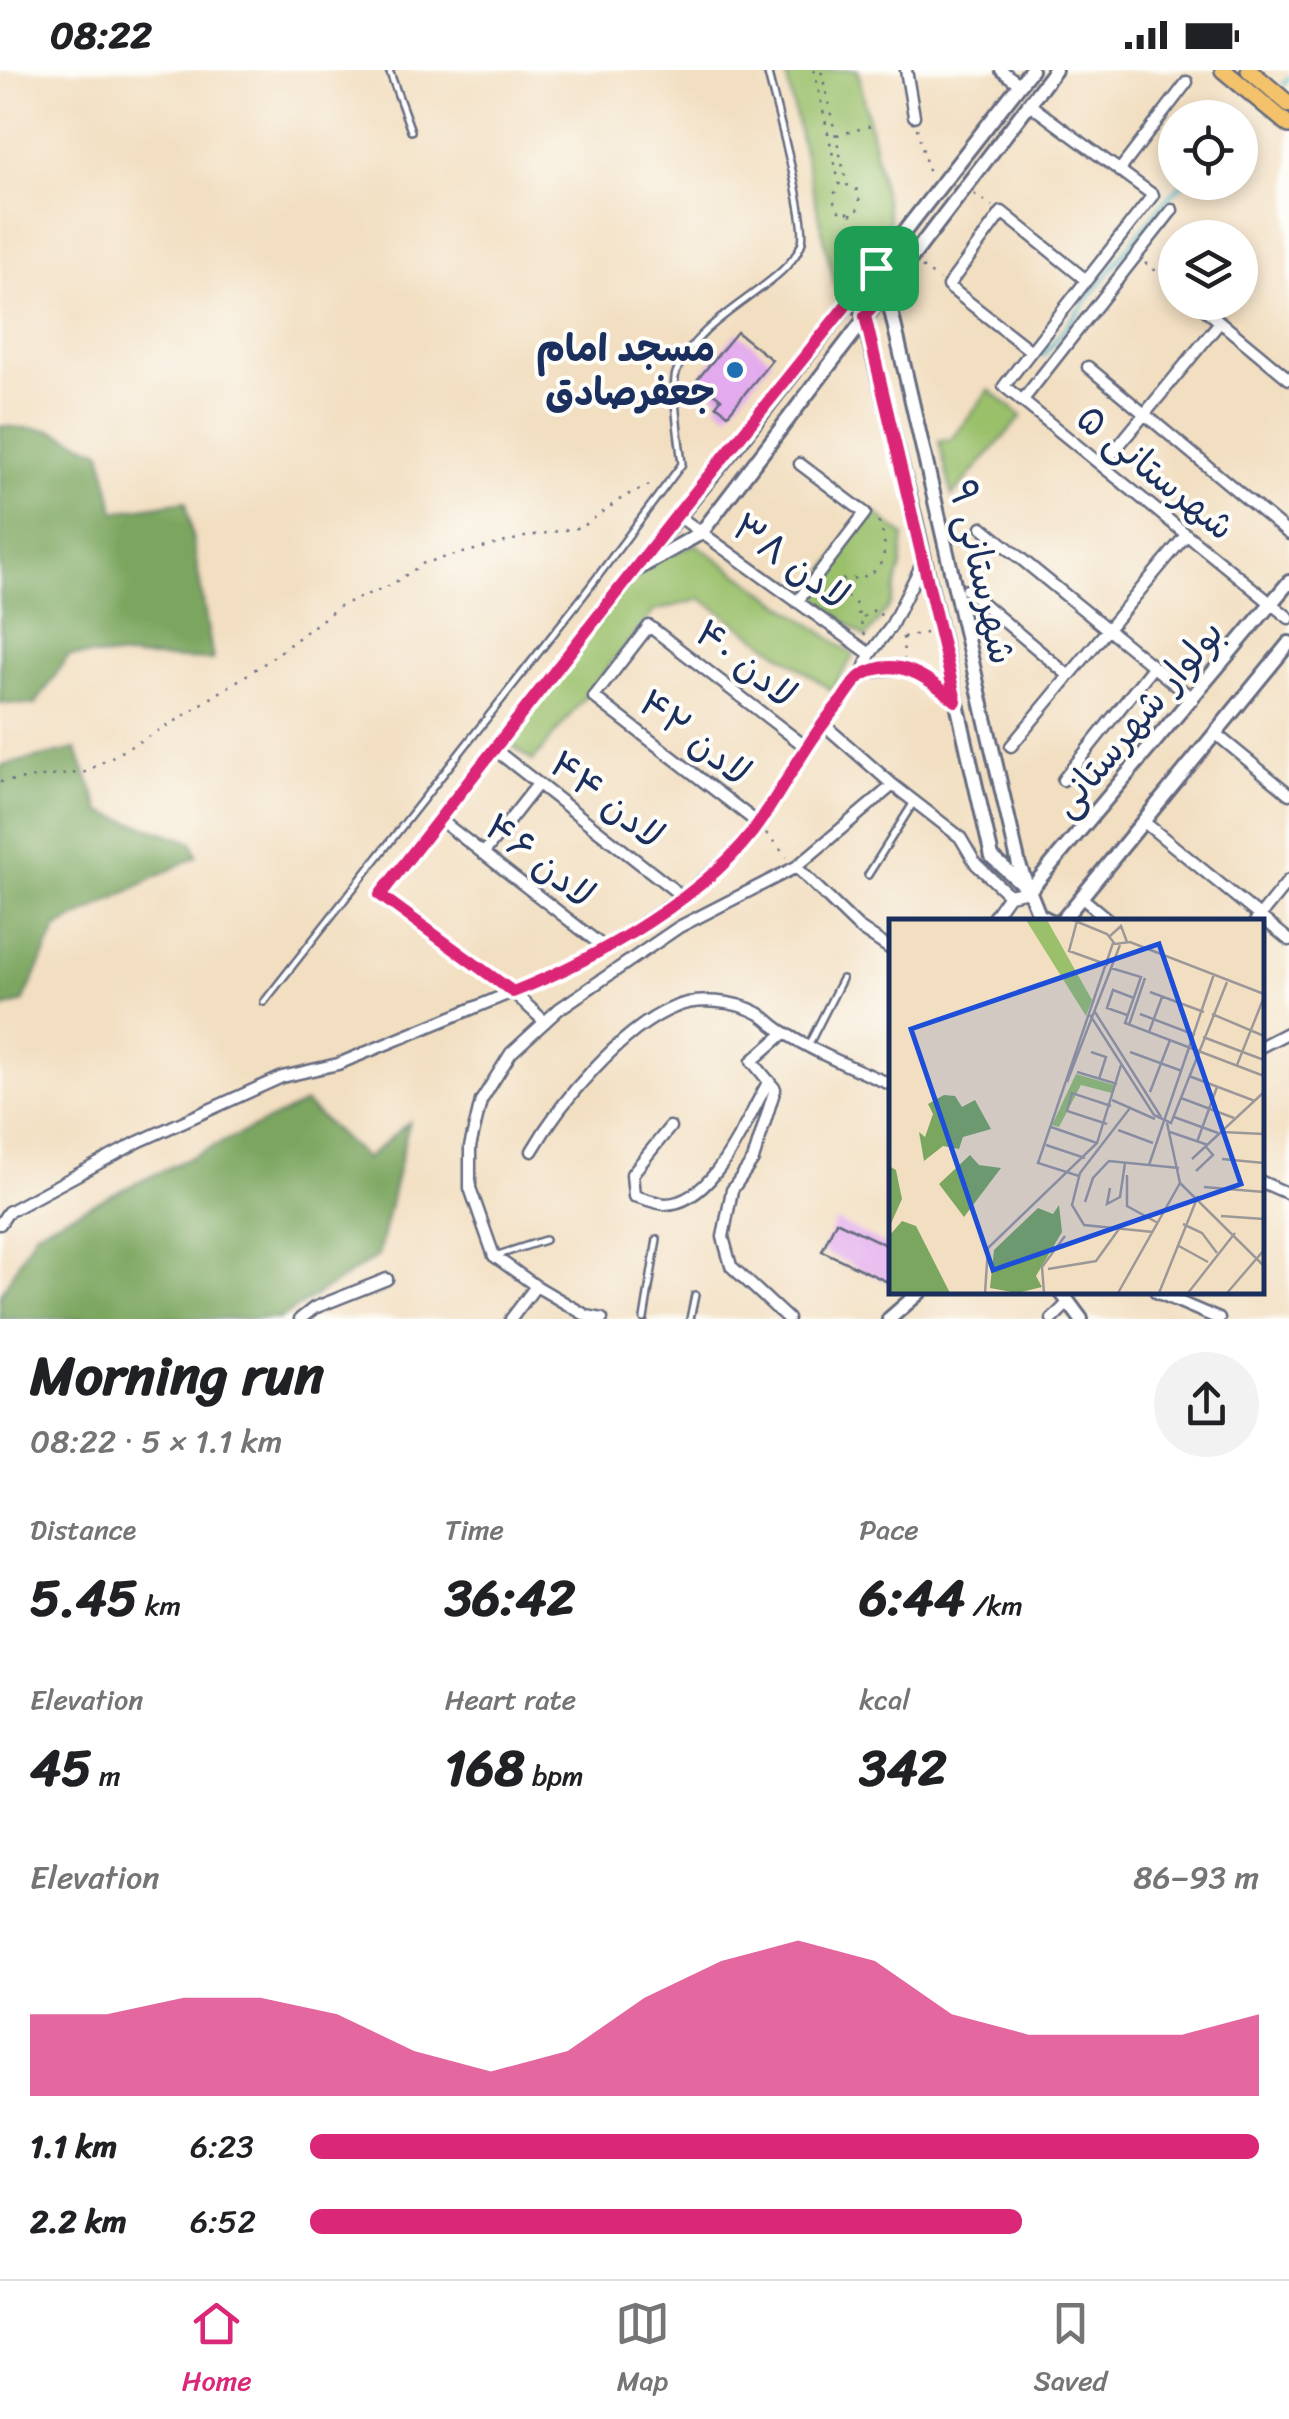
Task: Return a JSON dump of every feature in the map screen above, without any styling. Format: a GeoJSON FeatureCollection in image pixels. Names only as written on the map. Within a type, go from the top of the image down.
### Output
{"type":"FeatureCollection","features":[{"type":"Feature","properties":{"kind":"main road"},"geometry":{"type":"LineString","coordinates":[[1223,70],[1289,125]]}},
{"type":"Feature","properties":{"kind":"main road"},"geometry":{"type":"LineString","coordinates":[[1249,70],[1289,104]]}},
{"type":"Feature","properties":{"kind":"street"},"geometry":{"type":"LineString","coordinates":[[906,70],[914,116]]}},
{"type":"Feature","properties":{"kind":"street"},"geometry":{"type":"LineString","coordinates":[[1000,70],[1020,85]]}},
{"type":"Feature","properties":{"kind":"street"},"geometry":{"type":"LineString","coordinates":[[545,1022],[513,992],[380,895],[1031,70]]}},
{"type":"Feature","properties":{"kind":"street"},"geometry":{"type":"LineString","coordinates":[[632,572],[701,532],[1054,70]]}},
{"type":"Feature","properties":{"kind":"street"},"geometry":{"type":"LineString","coordinates":[[1118,171],[1187,82]]}},
{"type":"Feature","properties":{"kind":"street"},"geometry":{"type":"LineString","coordinates":[[1029,104],[1153,195],[1031,351],[948,286],[1002,212],[1086,280]]}},
{"type":"Feature","properties":{"kind":"street"},"geometry":{"type":"LineString","coordinates":[[1022,401],[1172,210]]}},
{"type":"Feature","properties":{"kind":"street","name":"شهرستانی ۹"},"geometry":{"type":"LineString","coordinates":[[876,268],[886,288],[1019,865],[1039,918]]}},
{"type":"Feature","properties":{"kind":"street"},"geometry":{"type":"LineString","coordinates":[[857,292],[992,858],[1030,891]]}},
{"type":"Feature","properties":{"kind":"street"},"geometry":{"type":"LineString","coordinates":[[1218,320],[1289,378]]}},
{"type":"Feature","properties":{"kind":"street"},"geometry":{"type":"LineString","coordinates":[[1102,466],[1220,322]]}},
{"type":"Feature","properties":{"kind":"street","name":"شهرستانی ۵"},"geometry":{"type":"LineString","coordinates":[[1031,351],[1004,386],[1289,618]]}},
{"type":"Feature","properties":{"kind":"street"},"geometry":{"type":"LineString","coordinates":[[1088,368],[1289,534]]}},
{"type":"Feature","properties":{"kind":"street"},"geometry":{"type":"LineString","coordinates":[[798,602],[865,513],[800,464]]}},
{"type":"Feature","properties":{"kind":"street","name":"لادن ۳۸"},"geometry":{"type":"LineString","coordinates":[[677,515],[870,654]]}},
{"type":"Feature","properties":{"kind":"street"},"geometry":{"type":"LineString","coordinates":[[982,527],[1193,700]]}},
{"type":"Feature","properties":{"kind":"street"},"geometry":{"type":"LineString","coordinates":[[1011,746],[1186,535]]}},
{"type":"Feature","properties":{"kind":"street"},"geometry":{"type":"LineString","coordinates":[[0,1224],[8,1212],[174,1126],[282,1078],[338,1064],[556,974],[605,948],[683,896],[728,858],[759,824],[822,723],[861,676],[924,560]]}},
{"type":"Feature","properties":{"kind":"street","name":"بولوار شهرستانی"},"geometry":{"type":"LineString","coordinates":[[1030,891],[1289,582]]}},
{"type":"Feature","properties":{"kind":"street"},"geometry":{"type":"LineString","coordinates":[[967,590],[1068,675]]}},
{"type":"Feature","properties":{"kind":"street","name":"لادن ۴۰"},"geometry":{"type":"LineString","coordinates":[[594,697],[649,626],[806,747]]}},
{"type":"Feature","properties":{"kind":"street","name":"بولوار شهرستانی"},"geometry":{"type":"LineString","coordinates":[[1063,919],[1289,643]]}},
{"type":"Feature","properties":{"kind":"street"},"geometry":{"type":"LineString","coordinates":[[861,676],[895,666],[905,668],[928,678],[956,701]]}},
{"type":"Feature","properties":{"kind":"street"},"geometry":{"type":"LineString","coordinates":[[1063,780],[1153,667]]}},
{"type":"Feature","properties":{"kind":"street","name":"لادن ۴۲"},"geometry":{"type":"LineString","coordinates":[[594,697],[759,824]]}},
{"type":"Feature","properties":{"kind":"street"},"geometry":{"type":"LineString","coordinates":[[822,723],[960,837],[976,864],[1010,895]]}},
{"type":"Feature","properties":{"kind":"street"},"geometry":{"type":"LineString","coordinates":[[1216,734],[1289,794]]}},
{"type":"Feature","properties":{"kind":"street","name":"لادن ۴۴"},"geometry":{"type":"LineString","coordinates":[[494,749],[683,896]]}},
{"type":"Feature","properties":{"kind":"street"},"geometry":{"type":"LineString","coordinates":[[483,854],[538,784]]}},
{"type":"Feature","properties":{"kind":"street"},"geometry":{"type":"LineString","coordinates":[[602,1319],[587,1316],[494,1256],[470,1188],[470,1146],[482,1101],[511,1053],[545,1022],[680,927],[796,866],[893,785]]}},
{"type":"Feature","properties":{"kind":"street","name":"لادن ۴۶"},"geometry":{"type":"LineString","coordinates":[[439,819],[605,948]]}},
{"type":"Feature","properties":{"kind":"street"},"geometry":{"type":"LineString","coordinates":[[1144,822],[1257,919],[1289,880]]}},
{"type":"Feature","properties":{"kind":"street"},"geometry":{"type":"LineString","coordinates":[[796,866],[858,928],[889,948]]}},
{"type":"Feature","properties":{"kind":"street"},"geometry":{"type":"LineString","coordinates":[[992,919],[1010,895],[1030,891]]}},
{"type":"Feature","properties":{"kind":"street"},"geometry":{"type":"LineString","coordinates":[[1081,897],[1107,919]]}},
{"type":"Feature","properties":{"kind":"street"},"geometry":{"type":"LineString","coordinates":[[1264,924],[1289,940]]}},
{"type":"Feature","properties":{"kind":"street"},"geometry":{"type":"LineString","coordinates":[[532,1151],[553,1114],[580,1083],[654,1019],[678,1005],[712,1001],[756,1012],[784,1033],[889,1081]]}},
{"type":"Feature","properties":{"kind":"street"},"geometry":{"type":"LineString","coordinates":[[1264,1044],[1289,1032]]}},
{"type":"Feature","properties":{"kind":"street"},"geometry":{"type":"LineString","coordinates":[[784,1033],[752,1061],[775,1089],[753,1160],[732,1190],[724,1237],[731,1266],[788,1319]]}},
{"type":"Feature","properties":{"kind":"street"},"geometry":{"type":"LineString","coordinates":[[1264,1044],[1289,1047]]}},
{"type":"Feature","properties":{"kind":"street"},"geometry":{"type":"LineString","coordinates":[[670,1127],[632,1174],[634,1196],[665,1204],[688,1198],[705,1184],[726,1160],[769,1081]]}},
{"type":"Feature","properties":{"kind":"street"},"geometry":{"type":"LineString","coordinates":[[1264,1183],[1289,1194]]}},
{"type":"Feature","properties":{"kind":"street"},"geometry":{"type":"LineString","coordinates":[[300,1319],[314,1308],[387,1279]]}},
{"type":"Feature","properties":{"kind":"street"},"geometry":{"type":"LineString","coordinates":[[510,1319],[536,1286]]}},
{"type":"Feature","properties":{"kind":"street"},"geometry":{"type":"LineString","coordinates":[[890,1319],[918,1294]]}},
{"type":"Feature","properties":{"kind":"street"},"geometry":{"type":"LineString","coordinates":[[1161,1294],[1219,1319]]}},
{"type":"Feature","properties":{"kind":"street"},"geometry":{"type":"LineString","coordinates":[[1052,1319],[1065,1297],[1081,1319]]}},
{"type":"Feature","properties":{"kind":"lane"},"geometry":{"type":"LineString","coordinates":[[389,70],[410,131]]}},
{"type":"Feature","properties":{"kind":"lane"},"geometry":{"type":"LineString","coordinates":[[264,1002],[682,464],[674,375],[688,352],[720,316],[787,267],[802,241],[801,214],[767,70]]}},
{"type":"Feature","properties":{"kind":"lane"},"geometry":{"type":"LineString","coordinates":[[868,875],[914,802]]}},
{"type":"Feature","properties":{"kind":"lane"},"geometry":{"type":"LineString","coordinates":[[809,1044],[842,979]]}},
{"type":"Feature","properties":{"kind":"lane"},"geometry":{"type":"LineString","coordinates":[[494,1256],[544,1240]]}},
{"type":"Feature","properties":{"kind":"lane"},"geometry":{"type":"LineString","coordinates":[[644,1319],[657,1240]]}},
{"type":"Feature","properties":{"kind":"lane"},"geometry":{"type":"LineString","coordinates":[[690,1319],[695,1295]]}},
{"type":"Feature","properties":{"kind":"path"},"geometry":{"type":"LineString","coordinates":[[814,70],[840,187],[833,195],[835,207],[842,214],[857,210],[860,202],[856,188],[847,185],[821,70]]}},
{"type":"Feature","properties":{"kind":"path"},"geometry":{"type":"LineString","coordinates":[[914,116],[934,194]]}},
{"type":"Feature","properties":{"kind":"path"},"geometry":{"type":"LineString","coordinates":[[836,135],[871,126]]}},
{"type":"Feature","properties":{"kind":"path"},"geometry":{"type":"LineString","coordinates":[[964,187],[1002,212]]}},
{"type":"Feature","properties":{"kind":"path"},"geometry":{"type":"LineString","coordinates":[[851,212],[859,247],[876,268]]}},
{"type":"Feature","properties":{"kind":"path"},"geometry":{"type":"LineString","coordinates":[[1136,256],[1158,272]]}},
{"type":"Feature","properties":{"kind":"path"},"geometry":{"type":"LineString","coordinates":[[908,257],[948,286]]}},
{"type":"Feature","properties":{"kind":"path"},"geometry":{"type":"LineString","coordinates":[[0,782],[85,772],[268,662],[340,605],[391,585],[424,563],[582,527],[625,496],[657,482]]}},
{"type":"Feature","properties":{"kind":"path"},"geometry":{"type":"LineString","coordinates":[[865,513],[878,518],[884,557],[866,576],[835,580],[835,588],[855,603],[870,654]]}},
{"type":"Feature","properties":{"kind":"path"},"geometry":{"type":"LineString","coordinates":[[759,824],[796,866]]}},
{"type":"Feature","properties":{"kind":"green space"},"geometry":{"type":"Polygon","coordinates":[[[785,70],[858,70],[890,224],[836,290],[785,70]]]}},
{"type":"Feature","properties":{"kind":"green space"},"geometry":{"type":"Polygon","coordinates":[[[989,390],[1022,416],[952,496],[939,441],[952,439],[989,390]]]}},
{"type":"Feature","properties":{"kind":"green space"},"geometry":{"type":"Polygon","coordinates":[[[0,426],[50,430],[101,451],[115,512],[186,501],[213,660],[69,655],[35,705],[0,703],[0,426]]]}},
{"type":"Feature","properties":{"kind":"green space"},"geometry":{"type":"Polygon","coordinates":[[[872,510],[904,536],[891,603],[866,638],[808,592],[872,510]]]}},
{"type":"Feature","properties":{"kind":"green space"},"geometry":{"type":"Polygon","coordinates":[[[696,544],[854,655],[831,690],[702,599],[654,611],[533,761],[505,740],[619,594],[658,560],[696,544]]]}},
{"type":"Feature","properties":{"kind":"green space"},"geometry":{"type":"Polygon","coordinates":[[[76,749],[101,812],[192,842],[197,856],[57,928],[23,1002],[0,1009],[0,766],[76,749]]]}},
{"type":"Feature","properties":{"kind":"green space"},"geometry":{"type":"Polygon","coordinates":[[[305,1103],[366,1159],[409,1122],[378,1256],[279,1319],[0,1319],[0,1296],[36,1231],[305,1103]]]}},
{"type":"Feature","properties":{"kind":"building","name":"مسجد امام جعفرصادق"},"geometry":{"type":"Polygon","coordinates":[[[737,332],[772,360],[728,414],[716,405],[721,399],[697,380],[737,332]]]}},
{"type":"Feature","properties":{"kind":"building"},"geometry":{"type":"Polygon","coordinates":[[[836,1221],[889,1247],[889,1283],[822,1251],[836,1221]]]}},
{"type":"Feature","properties":{"kind":"waterway"},"geometry":{"type":"LineString","coordinates":[[1284,84],[1289,78]]}},
{"type":"Feature","properties":{"kind":"waterway"},"geometry":{"type":"LineString","coordinates":[[1043,356],[1166,200]]}},
{"type":"Feature","properties":{"kind":"place","name":"مسجد امام جعفرصادق"},"geometry":{"type":"Point","coordinates":[735,370]}},
{"type":"Feature","properties":{"kind":"route"},"geometry":{"type":"LineString","coordinates":[[876,268],[886,288],[865,316],[956,701],[928,678],[905,668],[895,666],[861,676],[822,723],[759,824],[728,858],[683,896],[605,948],[513,992],[380,895],[876,268]]}}]}
